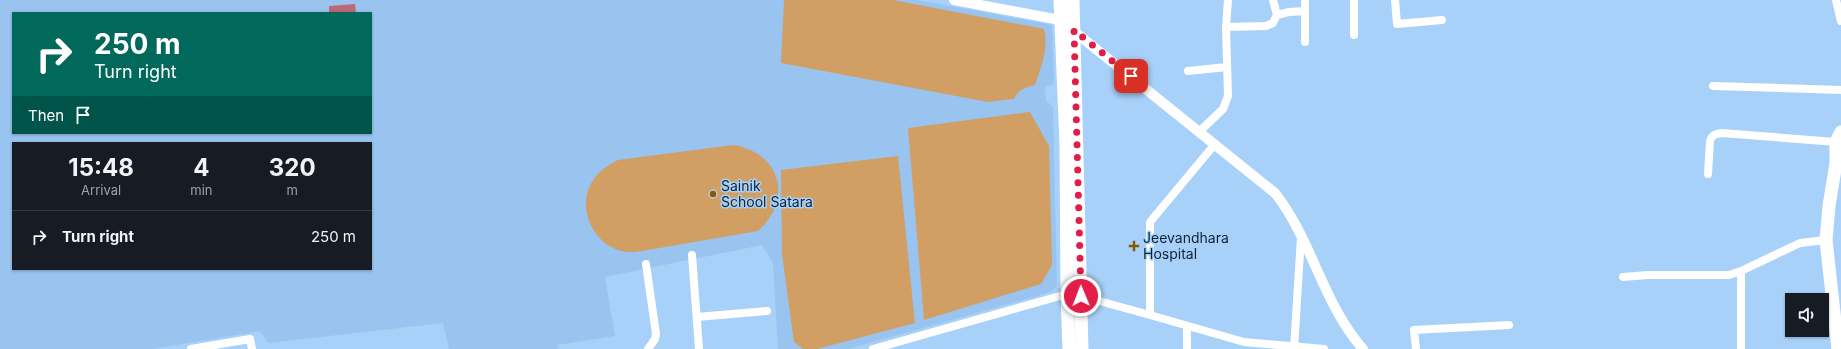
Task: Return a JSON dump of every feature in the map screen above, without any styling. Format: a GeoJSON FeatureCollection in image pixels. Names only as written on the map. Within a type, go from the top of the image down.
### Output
{"type":"FeatureCollection","features":[{"type":"Feature","properties":{"kind":"main road"},"geometry":{"type":"LineString","coordinates":[[1060,0],[1066,145],[1069,349]]}},
{"type":"Feature","properties":{"kind":"main road"},"geometry":{"type":"LineString","coordinates":[[1073,0],[1082,349]]}},
{"type":"Feature","properties":{"kind":"main road"},"geometry":{"type":"LineString","coordinates":[[1838,349],[1826,240],[1839,137]]}},
{"type":"Feature","properties":{"kind":"street"},"geometry":{"type":"LineString","coordinates":[[954,0],[1060,20],[1200,131],[1275,193],[1286,207],[1335,306],[1353,338],[1363,349]]}},
{"type":"Feature","properties":{"kind":"street"},"geometry":{"type":"LineString","coordinates":[[1200,131],[1223,109],[1228,94],[1226,67],[1228,0]]}},
{"type":"Feature","properties":{"kind":"street"},"geometry":{"type":"LineString","coordinates":[[1226,27],[1266,26],[1273,23],[1277,15],[1273,0]]}},
{"type":"Feature","properties":{"kind":"street"},"geometry":{"type":"LineString","coordinates":[[1305,0],[1305,42]]}},
{"type":"Feature","properties":{"kind":"street"},"geometry":{"type":"LineString","coordinates":[[1354,0],[1354,35]]}},
{"type":"Feature","properties":{"kind":"street"},"geometry":{"type":"LineString","coordinates":[[1395,0],[1397,24],[1442,20]]}},
{"type":"Feature","properties":{"kind":"street"},"geometry":{"type":"LineString","coordinates":[[1836,0],[1841,21]]}},
{"type":"Feature","properties":{"kind":"street"},"geometry":{"type":"LineString","coordinates":[[1277,15],[1289,12],[1305,11]]}},
{"type":"Feature","properties":{"kind":"street"},"geometry":{"type":"LineString","coordinates":[[1188,71],[1226,67]]}},
{"type":"Feature","properties":{"kind":"street"},"geometry":{"type":"LineString","coordinates":[[1713,86],[1841,90]]}},
{"type":"Feature","properties":{"kind":"street"},"geometry":{"type":"LineString","coordinates":[[1708,174],[1710,141],[1712,136],[1722,132],[1839,137]]}},
{"type":"Feature","properties":{"kind":"street"},"geometry":{"type":"LineString","coordinates":[[1150,315],[1150,222],[1215,144]]}},
{"type":"Feature","properties":{"kind":"street"},"geometry":{"type":"LineString","coordinates":[[1294,348],[1301,236]]}},
{"type":"Feature","properties":{"kind":"street"},"geometry":{"type":"LineString","coordinates":[[1623,277],[1648,275],[1729,275],[1741,271],[1800,243],[1826,240]]}},
{"type":"Feature","properties":{"kind":"street"},"geometry":{"type":"LineString","coordinates":[[692,255],[699,349]]}},
{"type":"Feature","properties":{"kind":"street"},"geometry":{"type":"LineString","coordinates":[[646,264],[656,334],[655,339],[648,349]]}},
{"type":"Feature","properties":{"kind":"street"},"geometry":{"type":"LineString","coordinates":[[1741,271],[1741,349]]}},
{"type":"Feature","properties":{"kind":"street"},"geometry":{"type":"LineString","coordinates":[[873,349],[1067,294],[1081,296],[1150,315],[1244,346],[1324,349]]}},
{"type":"Feature","properties":{"kind":"street"},"geometry":{"type":"LineString","coordinates":[[697,317],[767,311]]}},
{"type":"Feature","properties":{"kind":"street"},"geometry":{"type":"LineString","coordinates":[[1416,349],[1414,330],[1509,325]]}},
{"type":"Feature","properties":{"kind":"street"},"geometry":{"type":"LineString","coordinates":[[1186,349],[1187,326]]}},
{"type":"Feature","properties":{"kind":"street"},"geometry":{"type":"LineString","coordinates":[[191,349],[250,339],[252,349]]}},
{"type":"Feature","properties":{"kind":"shaded area","name":"Sainik School Satara"},"geometry":{"type":"Polygon","coordinates":[[[0,0],[917,0],[1052,25],[1054,84],[1045,87],[1046,101],[1053,106],[1057,285],[1051,292],[849,349],[778,349],[773,263],[762,245],[605,277],[615,336],[557,345],[558,349],[449,349],[443,323],[268,343],[260,331],[152,349],[0,349],[0,0]]]}},
{"type":"Feature","properties":{"kind":"shaded area"},"geometry":{"type":"Polygon","coordinates":[[[784,0],[893,0],[1044,29],[1046,43],[1044,57],[1035,85],[1022,89],[1014,99],[988,102],[781,63],[784,0]]]}},
{"type":"Feature","properties":{"kind":"shaded area"},"geometry":{"type":"Polygon","coordinates":[[[355,4],[356,12],[329,12],[329,6],[355,4]]]}},
{"type":"Feature","properties":{"kind":"shaded area"},"geometry":{"type":"Polygon","coordinates":[[[1030,112],[1049,146],[1052,265],[1041,284],[924,320],[908,128],[1030,112]]]}},
{"type":"Feature","properties":{"kind":"shaded area"},"geometry":{"type":"Polygon","coordinates":[[[733,145],[749,149],[762,157],[771,167],[777,179],[778,192],[776,205],[769,218],[758,231],[642,251],[624,252],[608,245],[593,229],[586,209],[586,199],[589,189],[596,176],[611,164],[618,160],[733,145]]]}},
{"type":"Feature","properties":{"kind":"shaded area"},"geometry":{"type":"Polygon","coordinates":[[[898,156],[915,323],[817,349],[803,349],[794,342],[782,254],[781,170],[898,156]]]}},
{"type":"Feature","properties":{"kind":"place","name":"Sainik School Satara"},"geometry":{"type":"Point","coordinates":[713,194]}},
{"type":"Feature","properties":{"kind":"place","name":"Jeevandhara Hospital"},"geometry":{"type":"Point","coordinates":[1134,246]}},
{"type":"Feature","properties":{"kind":"route"},"geometry":{"type":"LineString","coordinates":[[1081,296],[1074,30],[1131,76]]}}]}
